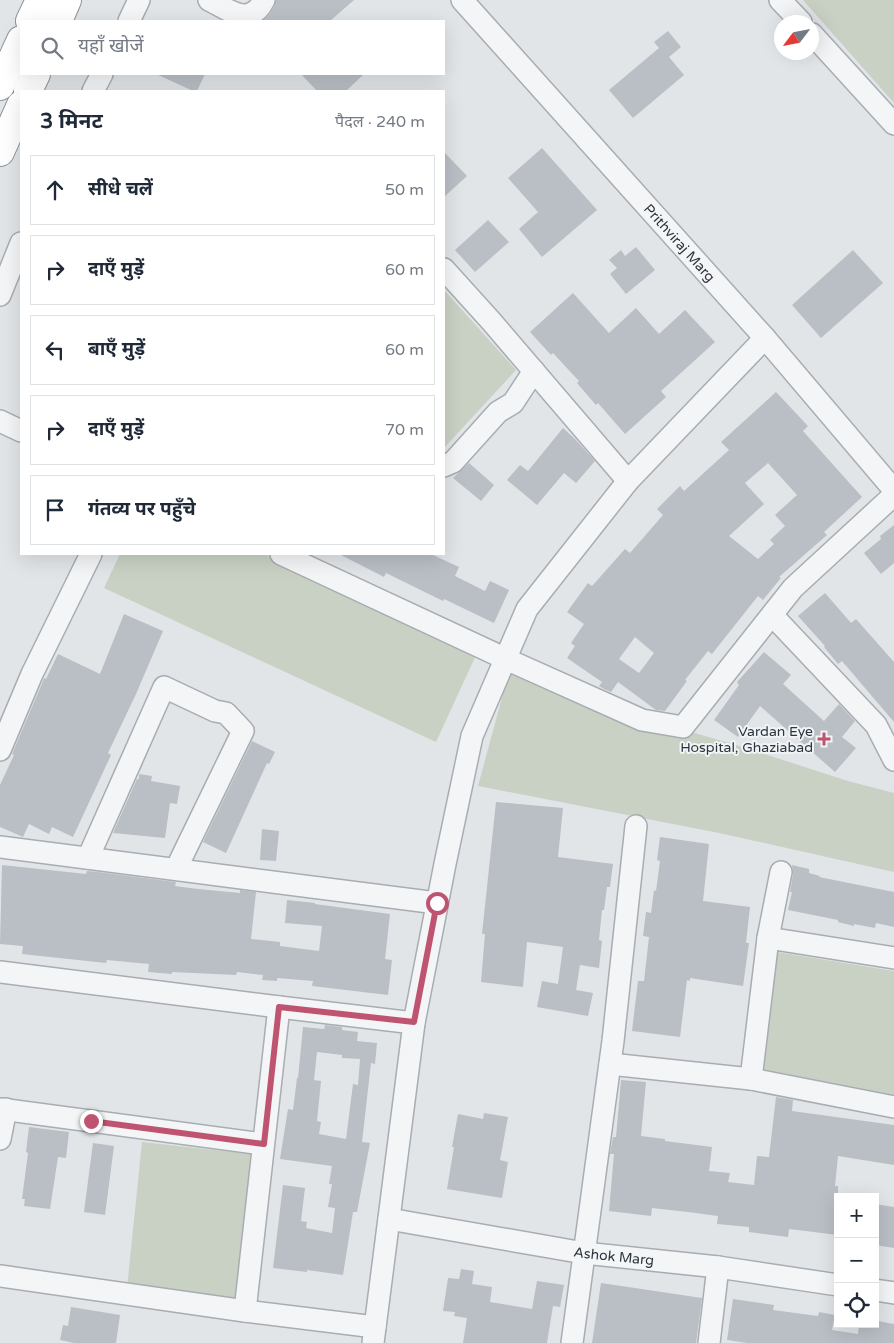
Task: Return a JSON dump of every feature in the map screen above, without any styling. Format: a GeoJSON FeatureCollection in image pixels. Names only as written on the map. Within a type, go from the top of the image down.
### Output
{"type":"FeatureCollection","features":[{"type":"Feature","properties":{"kind":"highway"},"geometry":{"type":"LineString","coordinates":[[30,20],[40,0]]}},
{"type":"Feature","properties":{"kind":"highway"},"geometry":{"type":"LineString","coordinates":[[58,20],[67,0]]}},
{"type":"Feature","properties":{"kind":"highway"},"geometry":{"type":"LineString","coordinates":[[0,86],[12,50]]}},
{"type":"Feature","properties":{"kind":"highway"},"geometry":{"type":"LineString","coordinates":[[28,90],[36,75]]}},
{"type":"Feature","properties":{"kind":"highway"},"geometry":{"type":"LineString","coordinates":[[0,152],[20,107]]}},
{"type":"Feature","properties":{"kind":"street"},"geometry":{"type":"LineString","coordinates":[[129,20],[139,0]]}},
{"type":"Feature","properties":{"kind":"street"},"geometry":{"type":"LineString","coordinates":[[209,0],[247,16],[254,12],[264,0]]}},
{"type":"Feature","properties":{"kind":"street","name":"Prithviraj Marg"},"geometry":{"type":"LineString","coordinates":[[462,0],[765,338],[894,490]]}},
{"type":"Feature","properties":{"kind":"street"},"geometry":{"type":"LineString","coordinates":[[781,0],[795,15]]}},
{"type":"Feature","properties":{"kind":"street"},"geometry":{"type":"LineString","coordinates":[[819,42],[894,124]]}},
{"type":"Feature","properties":{"kind":"street"},"geometry":{"type":"LineString","coordinates":[[94,90],[101,75]]}},
{"type":"Feature","properties":{"kind":"street"},"geometry":{"type":"LineString","coordinates":[[0,294],[20,245]]}},
{"type":"Feature","properties":{"kind":"street"},"geometry":{"type":"LineString","coordinates":[[445,270],[628,481]]}},
{"type":"Feature","properties":{"kind":"street"},"geometry":{"type":"LineString","coordinates":[[0,1276],[245,1311],[374,1335],[414,1022],[472,736],[527,608],[628,481],[765,338]]}},
{"type":"Feature","properties":{"kind":"street"},"geometry":{"type":"LineString","coordinates":[[445,466],[453,462],[498,412],[513,403],[534,371]]}},
{"type":"Feature","properties":{"kind":"street"},"geometry":{"type":"LineString","coordinates":[[0,421],[20,431]]}},
{"type":"Feature","properties":{"kind":"street"},"geometry":{"type":"LineString","coordinates":[[283,555],[642,720],[683,727],[793,588],[894,495]]}},
{"type":"Feature","properties":{"kind":"street"},"geometry":{"type":"LineString","coordinates":[[0,750],[32,674],[91,555]]}},
{"type":"Feature","properties":{"kind":"street"},"geometry":{"type":"LineString","coordinates":[[772,615],[876,725],[894,760]]}},
{"type":"Feature","properties":{"kind":"street"},"geometry":{"type":"LineString","coordinates":[[88,858],[164,687],[215,711],[226,713],[243,730],[176,869]]}},
{"type":"Feature","properties":{"kind":"street"},"geometry":{"type":"LineString","coordinates":[[572,1343],[610,1064],[636,826]]}},
{"type":"Feature","properties":{"kind":"street"},"geometry":{"type":"LineString","coordinates":[[0,847],[437,903]]}},
{"type":"Feature","properties":{"kind":"street"},"geometry":{"type":"LineString","coordinates":[[751,1079],[768,938],[781,872]]}},
{"type":"Feature","properties":{"kind":"street"},"geometry":{"type":"LineString","coordinates":[[768,938],[894,958]]}},
{"type":"Feature","properties":{"kind":"street"},"geometry":{"type":"LineString","coordinates":[[0,972],[414,1022]]}},
{"type":"Feature","properties":{"kind":"street"},"geometry":{"type":"LineString","coordinates":[[245,1311],[279,1007]]}},
{"type":"Feature","properties":{"kind":"street"},"geometry":{"type":"LineString","coordinates":[[610,1064],[751,1079],[894,1107]]}},
{"type":"Feature","properties":{"kind":"street"},"geometry":{"type":"LineString","coordinates":[[0,1139],[3,1109],[264,1144]]}},
{"type":"Feature","properties":{"kind":"street","name":"Ashok Marg"},"geometry":{"type":"LineString","coordinates":[[389,1218],[584,1253],[718,1267],[834,1284]]}},
{"type":"Feature","properties":{"kind":"street"},"geometry":{"type":"LineString","coordinates":[[709,1343],[718,1267]]}},
{"type":"Feature","properties":{"kind":"street"},"geometry":{"type":"LineString","coordinates":[[879,1291],[894,1293]]}},
{"type":"Feature","properties":{"kind":"shaded area"},"geometry":{"type":"Polygon","coordinates":[[[803,0],[894,0],[894,103],[819,18],[819,15],[816,15],[803,0]]]}},
{"type":"Feature","properties":{"kind":"shaded area"},"geometry":{"type":"Polygon","coordinates":[[[445,291],[516,370],[445,447],[445,291]]]}},
{"type":"Feature","properties":{"kind":"shaded area"},"geometry":{"type":"Polygon","coordinates":[[[120,555],[266,555],[477,653],[436,742],[104,588],[120,555]]]}},
{"type":"Feature","properties":{"kind":"shaded area"},"geometry":{"type":"Polygon","coordinates":[[[510,668],[695,733],[848,781],[894,793],[894,872],[719,833],[478,786],[510,668]]]}},
{"type":"Feature","properties":{"kind":"shaded area"},"geometry":{"type":"Polygon","coordinates":[[[777,952],[894,971],[894,1095],[759,1073],[777,952]]]}},
{"type":"Feature","properties":{"kind":"shaded area"},"geometry":{"type":"Polygon","coordinates":[[[142,1142],[251,1154],[236,1300],[127,1288],[142,1142]]]}},
{"type":"Feature","properties":{"kind":"building"},"geometry":{"type":"Polygon","coordinates":[[[276,0],[354,0],[331,20],[263,20],[274,7],[276,0]]]}},
{"type":"Feature","properties":{"kind":"building"},"geometry":{"type":"Polygon","coordinates":[[[668,31],[681,47],[669,57],[684,75],[633,118],[609,90],[659,48],[654,42],[668,31]]]}},
{"type":"Feature","properties":{"kind":"building"},"geometry":{"type":"Polygon","coordinates":[[[158,75],[205,75],[197,90],[191,90],[158,75]]]}},
{"type":"Feature","properties":{"kind":"building"},"geometry":{"type":"Polygon","coordinates":[[[302,75],[363,75],[347,90],[316,90],[302,75]]]}},
{"type":"Feature","properties":{"kind":"building"},"geometry":{"type":"Polygon","coordinates":[[[542,148],[597,210],[542,257],[519,229],[538,212],[508,178],[542,148]]]}},
{"type":"Feature","properties":{"kind":"building"},"geometry":{"type":"Polygon","coordinates":[[[445,153],[467,176],[445,196],[445,153]]]}},
{"type":"Feature","properties":{"kind":"building"},"geometry":{"type":"Polygon","coordinates":[[[488,220],[509,242],[475,272],[455,250],[488,220]]]}},
{"type":"Feature","properties":{"kind":"building"},"geometry":{"type":"Polygon","coordinates":[[[636,247],[655,270],[626,294],[610,274],[617,268],[609,260],[621,250],[625,256],[636,247]]]}},
{"type":"Feature","properties":{"kind":"building"},"geometry":{"type":"Polygon","coordinates":[[[853,250],[883,283],[821,338],[792,305],[853,250]]]}},
{"type":"Feature","properties":{"kind":"building"},"geometry":{"type":"Polygon","coordinates":[[[573,293],[609,333],[636,308],[659,334],[685,310],[715,342],[661,391],[666,397],[625,434],[598,403],[596,405],[577,383],[579,381],[553,353],[551,355],[530,332],[573,293]]]}},
{"type":"Feature","properties":{"kind":"building"},"geometry":{"type":"Polygon","coordinates":[[[776,392],[808,426],[803,431],[862,497],[824,532],[827,535],[779,577],[781,578],[763,600],[758,596],[712,654],[708,651],[685,680],[687,681],[665,711],[656,710],[618,682],[611,692],[604,689],[599,686],[602,682],[567,658],[575,646],[571,643],[584,624],[567,612],[588,583],[592,586],[625,549],[630,553],[663,515],[657,509],[680,486],[684,491],[729,450],[721,442],[776,392]],[[768,463],[745,483],[764,504],[729,536],[758,559],[774,544],[770,540],[785,526],[775,515],[797,495],[768,463]],[[635,637],[619,659],[639,673],[654,653],[635,637]]]}},
{"type":"Feature","properties":{"kind":"building"},"geometry":{"type":"Polygon","coordinates":[[[563,428],[595,461],[576,483],[564,473],[537,505],[507,480],[520,465],[528,471],[563,428]]]}},
{"type":"Feature","properties":{"kind":"building"},"geometry":{"type":"Polygon","coordinates":[[[469,463],[494,485],[481,501],[453,478],[469,463]]]}},
{"type":"Feature","properties":{"kind":"building"},"geometry":{"type":"Polygon","coordinates":[[[894,525],[894,563],[881,574],[864,553],[881,539],[880,536],[894,525]]]}},
{"type":"Feature","properties":{"kind":"building"},"geometry":{"type":"Polygon","coordinates":[[[341,555],[433,555],[459,567],[455,576],[485,591],[490,581],[509,590],[494,623],[386,573],[384,577],[341,555]]]}},
{"type":"Feature","properties":{"kind":"building"},"geometry":{"type":"Polygon","coordinates":[[[825,593],[851,623],[856,619],[894,662],[894,722],[842,661],[838,664],[825,646],[798,616],[825,593]]]}},
{"type":"Feature","properties":{"kind":"building"},"geometry":{"type":"Polygon","coordinates":[[[124,614],[163,631],[108,753],[111,755],[73,837],[52,827],[49,834],[29,824],[23,837],[0,827],[0,785],[14,755],[12,754],[44,678],[46,679],[58,654],[100,674],[124,614]]]}},
{"type":"Feature","properties":{"kind":"building"},"geometry":{"type":"Polygon","coordinates":[[[764,652],[791,675],[783,684],[824,721],[839,704],[855,721],[842,737],[856,748],[835,772],[760,706],[738,737],[714,720],[739,685],[737,682],[764,652]]]}},
{"type":"Feature","properties":{"kind":"building"},"geometry":{"type":"Polygon","coordinates":[[[252,741],[275,752],[269,764],[267,763],[226,853],[203,842],[252,741]]]}},
{"type":"Feature","properties":{"kind":"building"},"geometry":{"type":"Polygon","coordinates":[[[139,774],[152,776],[151,781],[180,786],[177,804],[170,803],[165,838],[113,833],[137,779],[139,779],[139,774]]]}},
{"type":"Feature","properties":{"kind":"building"},"geometry":{"type":"Polygon","coordinates":[[[496,802],[563,808],[558,857],[613,864],[610,887],[607,887],[604,910],[602,910],[599,940],[602,941],[599,968],[580,965],[576,990],[593,993],[588,1016],[537,1007],[542,981],[558,984],[563,947],[527,942],[523,987],[481,982],[485,934],[482,934],[496,802]]]}},
{"type":"Feature","properties":{"kind":"building"},"geometry":{"type":"Polygon","coordinates":[[[262,829],[279,831],[276,861],[260,860],[262,829]]]}},
{"type":"Feature","properties":{"kind":"building"},"geometry":{"type":"Polygon","coordinates":[[[660,837],[709,844],[703,901],[750,907],[746,943],[749,943],[743,986],[690,978],[690,981],[687,980],[680,1037],[632,1031],[638,981],[644,981],[649,937],[643,936],[646,912],[651,913],[654,890],[656,891],[660,861],[657,860],[660,837]]]}},
{"type":"Feature","properties":{"kind":"building"},"geometry":{"type":"Polygon","coordinates":[[[2,865],[86,874],[87,871],[98,872],[176,882],[175,886],[198,889],[240,893],[240,890],[256,892],[251,939],[280,942],[280,946],[319,951],[322,926],[285,923],[287,900],[390,914],[385,959],[392,960],[388,995],[312,986],[313,981],[277,978],[277,981],[262,980],[263,975],[237,972],[236,975],[148,972],[149,964],[107,960],[106,963],[22,954],[23,946],[0,944],[2,865]]]}},
{"type":"Feature","properties":{"kind":"building"},"geometry":{"type":"Polygon","coordinates":[[[792,865],[809,869],[809,873],[819,877],[894,892],[894,927],[876,923],[875,928],[854,924],[854,926],[838,922],[838,920],[788,910],[792,892],[790,892],[793,874],[792,865]]]}},
{"type":"Feature","properties":{"kind":"building"},"geometry":{"type":"Polygon","coordinates":[[[325,1025],[342,1027],[342,1030],[358,1032],[357,1041],[377,1043],[375,1064],[371,1063],[362,1142],[370,1143],[357,1212],[353,1212],[343,1275],[273,1268],[283,1185],[305,1188],[301,1221],[307,1222],[306,1228],[332,1233],[335,1208],[328,1207],[332,1184],[329,1184],[332,1166],[280,1159],[288,1109],[293,1110],[303,1027],[324,1029],[325,1025]],[[317,1052],[314,1080],[321,1081],[317,1121],[321,1122],[319,1134],[346,1139],[353,1084],[358,1085],[360,1059],[342,1058],[342,1055],[317,1052]]]}},
{"type":"Feature","properties":{"kind":"building"},"geometry":{"type":"Polygon","coordinates":[[[621,1080],[646,1082],[641,1136],[712,1147],[709,1171],[730,1173],[728,1182],[754,1185],[757,1156],[769,1157],[776,1097],[793,1100],[792,1111],[894,1125],[894,1165],[838,1156],[835,1186],[838,1186],[838,1193],[834,1193],[834,1235],[789,1229],[788,1237],[749,1232],[749,1227],[717,1224],[718,1216],[652,1208],[651,1216],[609,1211],[614,1154],[610,1154],[613,1137],[616,1137],[621,1080]]]}},
{"type":"Feature","properties":{"kind":"building"},"geometry":{"type":"Polygon","coordinates":[[[484,1113],[508,1117],[500,1160],[508,1162],[502,1198],[447,1189],[458,1114],[483,1119],[484,1113]]]}},
{"type":"Feature","properties":{"kind":"building"},"geometry":{"type":"Polygon","coordinates":[[[29,1127],[69,1132],[66,1158],[58,1157],[50,1209],[24,1206],[25,1199],[22,1199],[28,1153],[26,1152],[29,1127]]]}},
{"type":"Feature","properties":{"kind":"building"},"geometry":{"type":"Polygon","coordinates":[[[93,1143],[114,1146],[105,1215],[84,1212],[93,1143]]]}},
{"type":"Feature","properties":{"kind":"building"},"geometry":{"type":"Polygon","coordinates":[[[879,1205],[894,1207],[894,1248],[879,1246],[879,1205]]]}},
{"type":"Feature","properties":{"kind":"building"},"geometry":{"type":"Polygon","coordinates":[[[461,1269],[474,1271],[472,1284],[492,1287],[490,1302],[532,1309],[537,1281],[564,1285],[560,1307],[553,1306],[547,1343],[463,1343],[467,1318],[454,1316],[455,1312],[443,1311],[448,1278],[459,1279],[461,1269]]]}},
{"type":"Feature","properties":{"kind":"building"},"geometry":{"type":"Polygon","coordinates":[[[601,1283],[702,1298],[696,1343],[592,1343],[601,1283]]]}},
{"type":"Feature","properties":{"kind":"building"},"geometry":{"type":"Polygon","coordinates":[[[733,1299],[774,1305],[773,1310],[818,1316],[819,1312],[834,1315],[832,1330],[858,1334],[859,1328],[879,1328],[879,1321],[894,1324],[894,1343],[747,1343],[727,1340],[733,1299]]]}},
{"type":"Feature","properties":{"kind":"building"},"geometry":{"type":"Polygon","coordinates":[[[71,1307],[120,1315],[116,1343],[74,1343],[60,1340],[63,1325],[68,1326],[71,1307]]]}},
{"type":"Feature","properties":{"kind":"place","name":"Vardan Eye Hospital, Ghaziabad"},"geometry":{"type":"Point","coordinates":[824,739]}},
{"type":"Feature","properties":{"kind":"route"},"geometry":{"type":"LineString","coordinates":[[91,1121],[264,1144],[279,1007],[414,1022],[437,903]]}}]}
